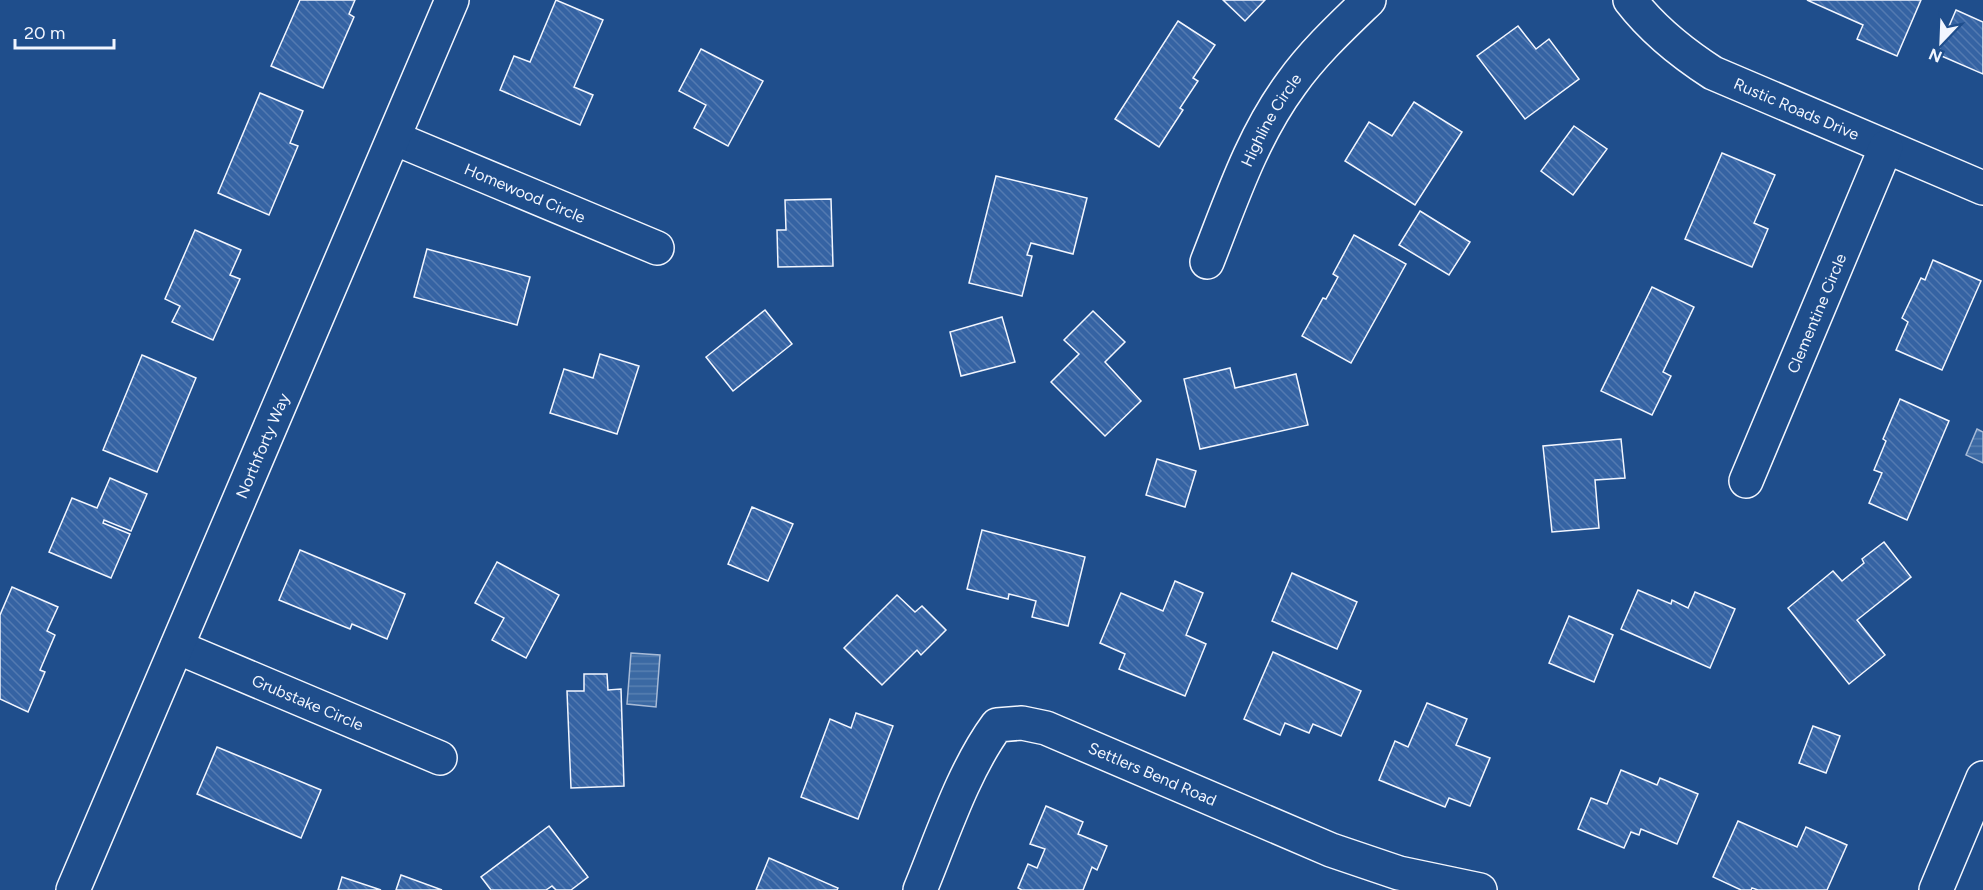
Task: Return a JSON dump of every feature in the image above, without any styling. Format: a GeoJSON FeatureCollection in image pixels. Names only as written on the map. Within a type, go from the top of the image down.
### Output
{"type":"FeatureCollection","features":[{"type":"Feature","properties":{"kind":"street","name":"Northforty Way"},"geometry":{"type":"LineString","coordinates":[[73,890],[452,0]]}},
{"type":"Feature","properties":{"kind":"street","name":"Highline Circle"},"geometry":{"type":"LineString","coordinates":[[1207,262],[1237,186],[1261,134],[1291,84],[1329,39],[1369,0]]}},
{"type":"Feature","properties":{"kind":"street","name":"Rustic Roads Drive"},"geometry":{"type":"LineString","coordinates":[[1630,0],[1661,34],[1686,56],[1713,74],[1983,188]]}},
{"type":"Feature","properties":{"kind":"street","name":"Homewood Circle"},"geometry":{"type":"LineString","coordinates":[[394,138],[657,248]]}},
{"type":"Feature","properties":{"kind":"street","name":"Clementine Circle"},"geometry":{"type":"LineString","coordinates":[[1746,481],[1886,147]]}},
{"type":"Feature","properties":{"kind":"street","name":"Grubstake Circle"},"geometry":{"type":"LineString","coordinates":[[177,647],[440,758]]}},
{"type":"Feature","properties":{"kind":"street","name":"Settlers Bend Road"},"geometry":{"type":"LineString","coordinates":[[920,890],[984,742],[997,725],[1022,723],[1046,728],[1361,861],[1400,873],[1480,890]]}},
{"type":"Feature","properties":{"kind":"street"},"geometry":{"type":"LineString","coordinates":[[1935,890],[1983,778]]}},
{"type":"Feature","properties":{"kind":"water"},"geometry":{"type":"Polygon","coordinates":[[[1977,429],[1983,432],[1983,463],[1966,455],[1977,429]]]}},
{"type":"Feature","properties":{"kind":"water"},"geometry":{"type":"Polygon","coordinates":[[[631,653],[660,655],[656,707],[627,704],[631,653]]]}},
{"type":"Feature","properties":{"kind":"building"},"geometry":{"type":"Polygon","coordinates":[[[300,0],[355,0],[349,14],[354,17],[323,88],[271,66],[300,0]]]}},
{"type":"Feature","properties":{"kind":"building"},"geometry":{"type":"Polygon","coordinates":[[[556,0],[603,20],[574,87],[593,95],[580,125],[500,90],[514,56],[530,62],[556,0]]]}},
{"type":"Feature","properties":{"kind":"building"},"geometry":{"type":"Polygon","coordinates":[[[1223,0],[1265,0],[1245,21],[1223,0]]]}},
{"type":"Feature","properties":{"kind":"building"},"geometry":{"type":"Polygon","coordinates":[[[1807,0],[1921,0],[1897,56],[1857,39],[1863,25],[1807,0]]]}},
{"type":"Feature","properties":{"kind":"building"},"geometry":{"type":"Polygon","coordinates":[[[1956,10],[1983,22],[1983,74],[1937,54],[1956,10]]]}},
{"type":"Feature","properties":{"kind":"building"},"geometry":{"type":"Polygon","coordinates":[[[1178,21],[1215,45],[1193,78],[1198,81],[1180,108],[1183,110],[1159,147],[1115,119],[1178,21]]]}},
{"type":"Feature","properties":{"kind":"building"},"geometry":{"type":"Polygon","coordinates":[[[1518,26],[1536,49],[1549,39],[1579,79],[1525,119],[1477,56],[1518,26]]]}},
{"type":"Feature","properties":{"kind":"building"},"geometry":{"type":"Polygon","coordinates":[[[701,49],[763,81],[728,146],[694,128],[706,105],[679,91],[701,49]]]}},
{"type":"Feature","properties":{"kind":"building"},"geometry":{"type":"Polygon","coordinates":[[[260,93],[303,111],[290,143],[298,146],[269,215],[218,193],[260,93]]]}},
{"type":"Feature","properties":{"kind":"building"},"geometry":{"type":"Polygon","coordinates":[[[1414,102],[1462,132],[1415,205],[1345,161],[1369,122],[1392,136],[1414,102]]]}},
{"type":"Feature","properties":{"kind":"building"},"geometry":{"type":"Polygon","coordinates":[[[1574,126],[1607,149],[1573,195],[1541,171],[1574,126]]]}},
{"type":"Feature","properties":{"kind":"building"},"geometry":{"type":"Polygon","coordinates":[[[1722,153],[1775,175],[1754,223],[1768,229],[1752,267],[1685,239],[1722,153]]]}},
{"type":"Feature","properties":{"kind":"building"},"geometry":{"type":"Polygon","coordinates":[[[996,176],[1087,198],[1073,254],[1031,243],[1027,255],[1032,256],[1022,296],[969,283],[996,176]]]}},
{"type":"Feature","properties":{"kind":"building"},"geometry":{"type":"Polygon","coordinates":[[[831,199],[833,266],[778,267],[777,230],[786,230],[785,200],[831,199]]]}},
{"type":"Feature","properties":{"kind":"building"},"geometry":{"type":"Polygon","coordinates":[[[1420,211],[1470,242],[1449,275],[1399,245],[1420,211]]]}},
{"type":"Feature","properties":{"kind":"building"},"geometry":{"type":"Polygon","coordinates":[[[195,230],[241,250],[230,275],[240,279],[213,340],[172,322],[180,306],[165,299],[195,230]]]}},
{"type":"Feature","properties":{"kind":"building"},"geometry":{"type":"Polygon","coordinates":[[[1354,235],[1406,264],[1351,363],[1302,336],[1323,298],[1326,299],[1338,277],[1333,274],[1354,235]]]}},
{"type":"Feature","properties":{"kind":"building"},"geometry":{"type":"Polygon","coordinates":[[[427,249],[530,277],[517,325],[414,297],[427,249]]]}},
{"type":"Feature","properties":{"kind":"building"},"geometry":{"type":"Polygon","coordinates":[[[1933,260],[1981,281],[1942,370],[1896,350],[1908,322],[1902,318],[1921,278],[1925,280],[1933,260]]]}},
{"type":"Feature","properties":{"kind":"building"},"geometry":{"type":"Polygon","coordinates":[[[1652,287],[1694,307],[1663,372],[1671,376],[1652,415],[1601,391],[1652,287]]]}},
{"type":"Feature","properties":{"kind":"building"},"geometry":{"type":"Polygon","coordinates":[[[765,310],[792,344],[733,391],[706,357],[765,310]]]}},
{"type":"Feature","properties":{"kind":"building"},"geometry":{"type":"Polygon","coordinates":[[[1093,311],[1125,342],[1105,362],[1141,401],[1105,436],[1051,382],[1079,354],[1064,340],[1093,311]]]}},
{"type":"Feature","properties":{"kind":"building"},"geometry":{"type":"Polygon","coordinates":[[[1002,317],[1015,362],[961,376],[950,332],[1002,317]]]}},
{"type":"Feature","properties":{"kind":"building"},"geometry":{"type":"Polygon","coordinates":[[[600,354],[639,366],[617,434],[550,413],[564,369],[593,378],[600,354]]]}},
{"type":"Feature","properties":{"kind":"building"},"geometry":{"type":"Polygon","coordinates":[[[142,355],[196,378],[157,472],[103,450],[142,355]]]}},
{"type":"Feature","properties":{"kind":"building"},"geometry":{"type":"Polygon","coordinates":[[[1230,368],[1235,388],[1296,374],[1308,425],[1200,449],[1184,379],[1230,368]]]}},
{"type":"Feature","properties":{"kind":"building"},"geometry":{"type":"Polygon","coordinates":[[[1900,399],[1949,421],[1907,520],[1869,503],[1882,473],[1874,470],[1886,441],[1883,439],[1900,399]]]}},
{"type":"Feature","properties":{"kind":"building"},"geometry":{"type":"Polygon","coordinates":[[[1621,439],[1625,478],[1595,480],[1599,528],[1552,532],[1543,446],[1621,439]]]}},
{"type":"Feature","properties":{"kind":"building"},"geometry":{"type":"Polygon","coordinates":[[[1157,459],[1196,471],[1185,507],[1146,495],[1157,459]]]}},
{"type":"Feature","properties":{"kind":"building"},"geometry":{"type":"Polygon","coordinates":[[[110,478],[147,494],[131,531],[104,520],[103,523],[130,534],[111,578],[49,552],[72,498],[97,508],[110,478]]]}},
{"type":"Feature","properties":{"kind":"building"},"geometry":{"type":"Polygon","coordinates":[[[752,507],[793,524],[768,581],[728,564],[752,507]]]}},
{"type":"Feature","properties":{"kind":"building"},"geometry":{"type":"Polygon","coordinates":[[[982,530],[1085,557],[1068,626],[1032,617],[1036,601],[1009,594],[1008,599],[967,589],[982,530]]]}},
{"type":"Feature","properties":{"kind":"building"},"geometry":{"type":"Polygon","coordinates":[[[1884,542],[1911,577],[1857,620],[1885,655],[1849,684],[1788,608],[1833,571],[1842,581],[1864,563],[1862,559],[1884,542]]]}},
{"type":"Feature","properties":{"kind":"building"},"geometry":{"type":"Polygon","coordinates":[[[300,550],[405,594],[387,639],[352,624],[350,629],[279,600],[300,550]]]}},
{"type":"Feature","properties":{"kind":"building"},"geometry":{"type":"Polygon","coordinates":[[[497,562],[559,595],[526,658],[492,640],[504,618],[475,603],[497,562]]]}},
{"type":"Feature","properties":{"kind":"building"},"geometry":{"type":"Polygon","coordinates":[[[1292,573],[1357,602],[1337,649],[1272,621],[1292,573]]]}},
{"type":"Feature","properties":{"kind":"building"},"geometry":{"type":"Polygon","coordinates":[[[1175,581],[1203,593],[1186,635],[1206,644],[1185,696],[1119,669],[1125,654],[1100,643],[1121,593],[1163,611],[1175,581]]]}},
{"type":"Feature","properties":{"kind":"building"},"geometry":{"type":"Polygon","coordinates":[[[12,587],[58,607],[47,631],[55,635],[40,670],[45,672],[28,712],[0,699],[0,615],[12,587]]]}},
{"type":"Feature","properties":{"kind":"building"},"geometry":{"type":"Polygon","coordinates":[[[1638,590],[1671,604],[1672,600],[1688,608],[1695,592],[1735,609],[1710,668],[1621,629],[1638,590]]]}},
{"type":"Feature","properties":{"kind":"building"},"geometry":{"type":"Polygon","coordinates":[[[897,595],[915,612],[922,606],[946,630],[921,655],[917,650],[882,685],[844,648],[897,595]]]}},
{"type":"Feature","properties":{"kind":"building"},"geometry":{"type":"Polygon","coordinates":[[[1569,616],[1613,635],[1594,682],[1549,663],[1569,616]]]}},
{"type":"Feature","properties":{"kind":"building"},"geometry":{"type":"Polygon","coordinates":[[[1273,652],[1361,691],[1341,736],[1313,724],[1309,733],[1285,723],[1280,735],[1244,719],[1273,652]]]}},
{"type":"Feature","properties":{"kind":"building"},"geometry":{"type":"Polygon","coordinates":[[[584,674],[607,674],[608,690],[621,689],[624,786],[571,788],[567,691],[584,691],[584,674]]]}},
{"type":"Feature","properties":{"kind":"building"},"geometry":{"type":"Polygon","coordinates":[[[1427,703],[1467,719],[1456,745],[1490,758],[1470,806],[1449,798],[1445,807],[1379,780],[1395,741],[1408,747],[1427,703]]]}},
{"type":"Feature","properties":{"kind":"building"},"geometry":{"type":"Polygon","coordinates":[[[856,713],[893,726],[858,819],[801,797],[830,719],[851,728],[856,713]]]}},
{"type":"Feature","properties":{"kind":"building"},"geometry":{"type":"Polygon","coordinates":[[[1813,726],[1840,736],[1826,773],[1799,763],[1813,726]]]}},
{"type":"Feature","properties":{"kind":"building"},"geometry":{"type":"Polygon","coordinates":[[[217,747],[321,790],[301,838],[197,794],[217,747]]]}},
{"type":"Feature","properties":{"kind":"building"},"geometry":{"type":"Polygon","coordinates":[[[1621,770],[1657,785],[1660,778],[1698,794],[1677,844],[1641,829],[1639,835],[1631,832],[1624,848],[1578,829],[1591,798],[1607,804],[1621,770]]]}},
{"type":"Feature","properties":{"kind":"building"},"geometry":{"type":"Polygon","coordinates":[[[1046,806],[1083,822],[1078,834],[1107,846],[1097,870],[1092,867],[1083,890],[1022,890],[1018,888],[1028,864],[1037,868],[1045,849],[1030,844],[1046,806]]]}},
{"type":"Feature","properties":{"kind":"building"},"geometry":{"type":"Polygon","coordinates":[[[1738,821],[1797,847],[1806,827],[1847,845],[1827,890],[1758,890],[1752,888],[1741,890],[1713,877],[1738,821]]]}},
{"type":"Feature","properties":{"kind":"building"},"geometry":{"type":"Polygon","coordinates":[[[549,826],[588,877],[571,890],[556,890],[552,886],[546,890],[491,890],[481,877],[549,826]]]}},
{"type":"Feature","properties":{"kind":"building"},"geometry":{"type":"Polygon","coordinates":[[[769,858],[838,888],[837,890],[756,890],[769,858]]]}},
{"type":"Feature","properties":{"kind":"building"},"geometry":{"type":"Polygon","coordinates":[[[401,875],[442,890],[396,890],[401,875]]]}},
{"type":"Feature","properties":{"kind":"building"},"geometry":{"type":"Polygon","coordinates":[[[342,877],[381,890],[338,890],[342,877]]]}}]}
